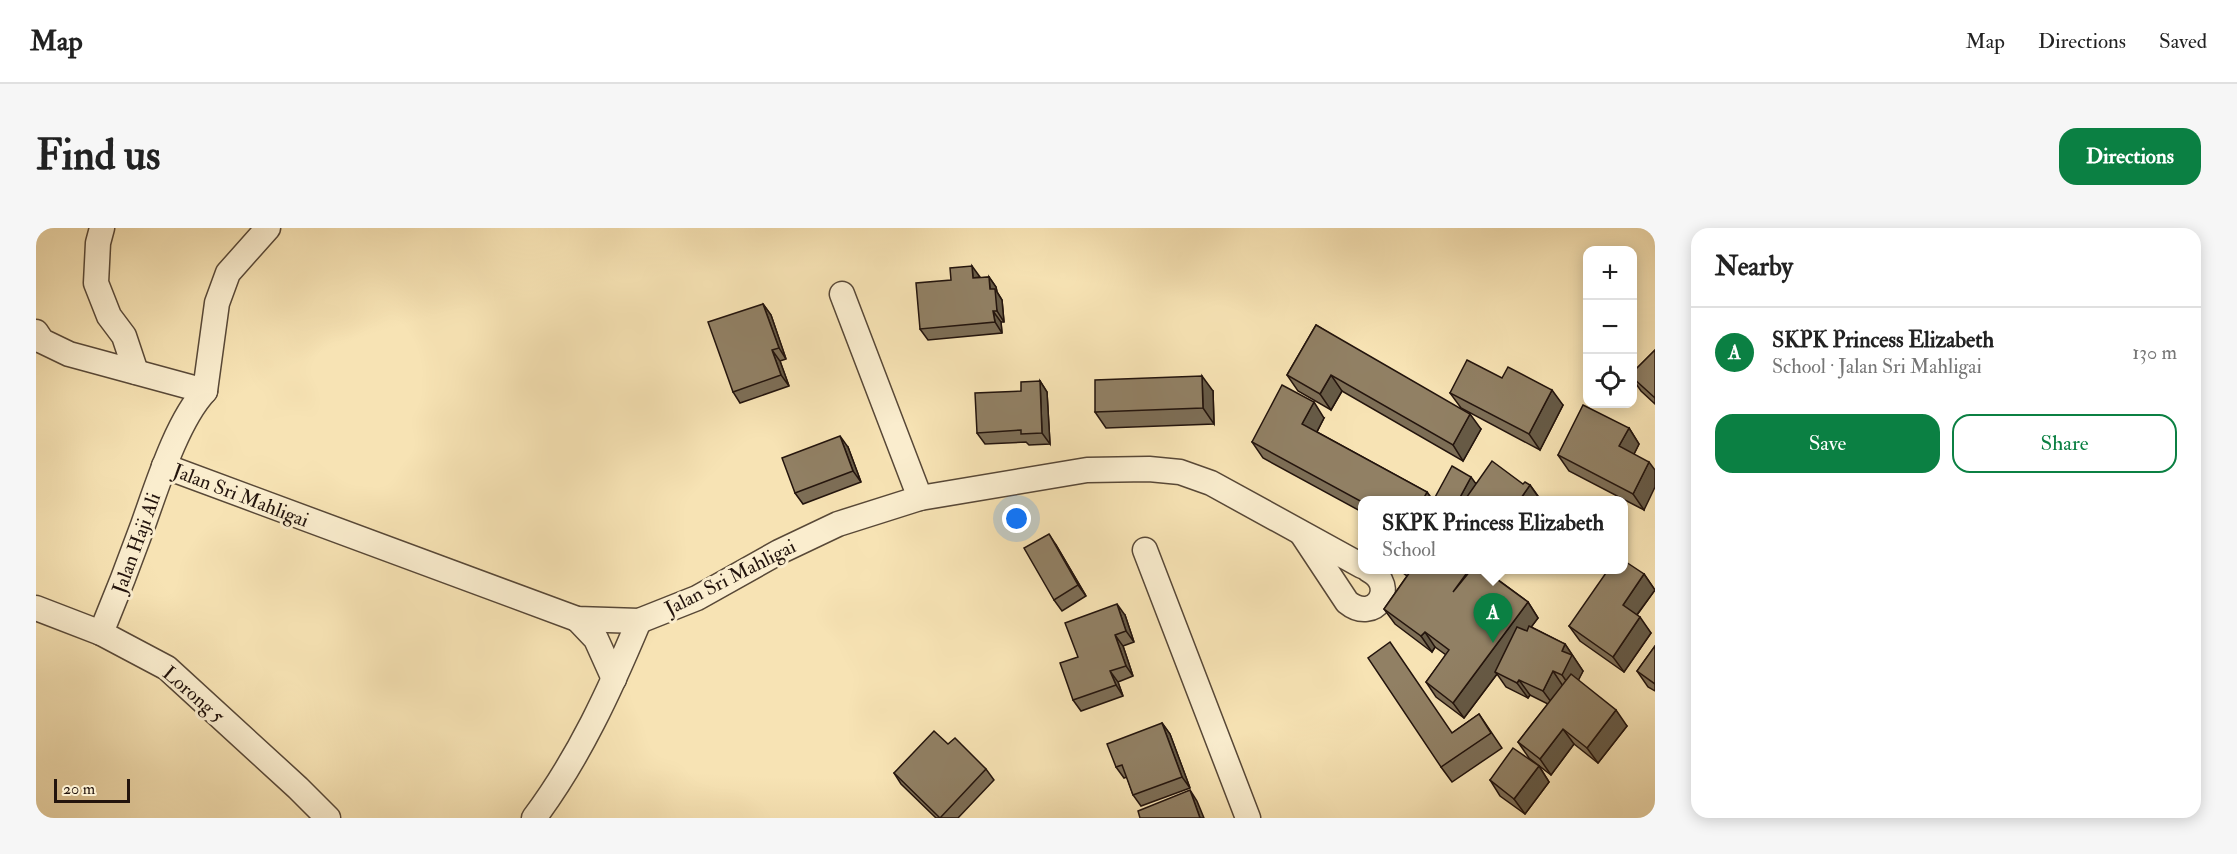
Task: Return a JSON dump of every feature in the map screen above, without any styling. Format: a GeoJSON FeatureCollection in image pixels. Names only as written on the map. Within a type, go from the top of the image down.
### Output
{"type":"FeatureCollection","features":[{"type":"Feature","properties":{"kind":"street"},"geometry":{"type":"LineString","coordinates":[[102,228],[98,243],[96,283],[109,316],[124,336],[136,372]]}},
{"type":"Feature","properties":{"kind":"street","name":"Jalan Haji Ali"},"geometry":{"type":"LineString","coordinates":[[101,633],[127,570],[164,466],[195,402],[205,391],[217,303],[228,273],[268,228]]}},
{"type":"Feature","properties":{"kind":"street"},"geometry":{"type":"LineString","coordinates":[[842,294],[920,498]]}},
{"type":"Feature","properties":{"kind":"street"},"geometry":{"type":"LineString","coordinates":[[36,332],[42,341],[69,354],[205,391]]}},
{"type":"Feature","properties":{"kind":"street","name":"Jalan Sri Mahligai"},"geometry":{"type":"LineString","coordinates":[[164,466],[577,619],[639,621],[697,598],[779,552],[838,524],[920,498],[1088,470],[1149,469],[1180,472],[1211,483],[1358,564]]}},
{"type":"Feature","properties":{"kind":"street","name":"Jalan Sri Mahligai"},"geometry":{"type":"LineString","coordinates":[[1301,532],[1347,602],[1356,610],[1367,610],[1377,604],[1384,592],[1382,580],[1374,574]]}},
{"type":"Feature","properties":{"kind":"street"},"geometry":{"type":"LineString","coordinates":[[1144,550],[1248,818]]}},
{"type":"Feature","properties":{"kind":"street","name":"Lorong 5"},"geometry":{"type":"LineString","coordinates":[[36,608],[101,633],[167,668],[328,818]]}},
{"type":"Feature","properties":{"kind":"street"},"geometry":{"type":"LineString","coordinates":[[577,619],[596,639],[614,679]]}},
{"type":"Feature","properties":{"kind":"street"},"geometry":{"type":"LineString","coordinates":[[534,818],[558,786],[614,679],[639,621]]}},
{"type":"Feature","properties":{"kind":"building"},"geometry":{"type":"Polygon","coordinates":[[[972,266],[973,278],[989,277],[990,289],[995,289],[997,311],[993,311],[995,322],[920,329],[916,283],[951,280],[950,268],[972,266]]]}},
{"type":"Feature","properties":{"kind":"building"},"geometry":{"type":"Polygon","coordinates":[[[763,304],[779,348],[772,350],[781,375],[733,392],[708,322],[763,304]]]}},
{"type":"Feature","properties":{"kind":"building"},"geometry":{"type":"Polygon","coordinates":[[[1316,325],[1470,414],[1453,445],[1331,375],[1320,394],[1287,375],[1316,325]]]}},
{"type":"Feature","properties":{"kind":"building"},"geometry":{"type":"Polygon","coordinates":[[[1655,350],[1655,398],[1637,382],[1637,368],[1655,350]]]}},
{"type":"Feature","properties":{"kind":"building"},"geometry":{"type":"Polygon","coordinates":[[[1467,360],[1502,378],[1508,367],[1552,390],[1529,434],[1450,393],[1467,360]]]}},
{"type":"Feature","properties":{"kind":"building"},"geometry":{"type":"Polygon","coordinates":[[[1202,376],[1203,408],[1095,412],[1095,380],[1202,376]]]}},
{"type":"Feature","properties":{"kind":"building"},"geometry":{"type":"Polygon","coordinates":[[[1040,381],[1042,433],[1021,434],[1021,430],[977,433],[975,393],[1021,391],[1021,382],[1040,381]]]}},
{"type":"Feature","properties":{"kind":"building"},"geometry":{"type":"Polygon","coordinates":[[[1282,385],[1314,402],[1302,424],[1427,492],[1425,496],[1358,496],[1358,500],[1252,442],[1282,385]]]}},
{"type":"Feature","properties":{"kind":"building"},"geometry":{"type":"Polygon","coordinates":[[[1583,405],[1583,408],[1589,408],[1629,428],[1619,446],[1649,462],[1633,494],[1558,455],[1583,405]]]}},
{"type":"Feature","properties":{"kind":"building"},"geometry":{"type":"Polygon","coordinates":[[[840,436],[853,471],[795,493],[782,458],[840,436]]]}},
{"type":"Feature","properties":{"kind":"building"},"geometry":{"type":"Polygon","coordinates":[[[1492,461],[1523,484],[1525,482],[1530,485],[1522,496],[1468,496],[1492,461]]]}},
{"type":"Feature","properties":{"kind":"building"},"geometry":{"type":"Polygon","coordinates":[[[1452,466],[1471,477],[1461,496],[1436,496],[1452,466]]]}},
{"type":"Feature","properties":{"kind":"building"},"geometry":{"type":"Polygon","coordinates":[[[1049,534],[1078,585],[1054,600],[1024,548],[1049,534]]]}},
{"type":"Feature","properties":{"kind":"building"},"geometry":{"type":"Polygon","coordinates":[[[1628,563],[1644,574],[1623,605],[1640,617],[1613,657],[1569,626],[1605,574],[1628,574],[1628,563]]]}},
{"type":"Feature","properties":{"kind":"building"},"geometry":{"type":"Polygon","coordinates":[[[1409,574],[1466,574],[1453,592],[1468,574],[1490,574],[1528,602],[1453,703],[1426,682],[1449,650],[1425,632],[1421,636],[1384,609],[1409,574]]]}},
{"type":"Feature","properties":{"kind":"building"},"geometry":{"type":"Polygon","coordinates":[[[1117,604],[1126,631],[1115,635],[1126,666],[1110,671],[1116,685],[1073,700],[1060,663],[1078,657],[1065,623],[1117,604]]]}},
{"type":"Feature","properties":{"kind":"building"},"geometry":{"type":"Polygon","coordinates":[[[1529,626],[1565,644],[1562,651],[1572,655],[1562,675],[1553,671],[1543,691],[1519,680],[1517,683],[1495,672],[1517,627],[1527,631],[1529,626]]]}},
{"type":"Feature","properties":{"kind":"building"},"geometry":{"type":"Polygon","coordinates":[[[1390,642],[1452,733],[1479,714],[1491,733],[1441,767],[1368,658],[1390,642]]]}},
{"type":"Feature","properties":{"kind":"building"},"geometry":{"type":"Polygon","coordinates":[[[1655,646],[1655,684],[1637,671],[1655,646]]]}},
{"type":"Feature","properties":{"kind":"building"},"geometry":{"type":"Polygon","coordinates":[[[1571,674],[1616,710],[1587,748],[1563,729],[1540,759],[1518,742],[1571,674]]]}},
{"type":"Feature","properties":{"kind":"building"},"geometry":{"type":"Polygon","coordinates":[[[1162,723],[1182,777],[1133,795],[1122,765],[1116,767],[1107,744],[1162,723]]]}},
{"type":"Feature","properties":{"kind":"building"},"geometry":{"type":"Polygon","coordinates":[[[934,731],[948,744],[955,738],[986,769],[940,818],[894,773],[934,731]]]}},
{"type":"Feature","properties":{"kind":"building"},"geometry":{"type":"Polygon","coordinates":[[[1513,748],[1539,766],[1514,799],[1490,780],[1513,748]]]}},
{"type":"Feature","properties":{"kind":"building"},"geometry":{"type":"Polygon","coordinates":[[[1190,790],[1200,818],[1140,818],[1138,811],[1190,790]]]}},
{"type":"Feature","properties":{"kind":"place","name":"SKPK Princess Elizabeth"},"geometry":{"type":"Point","coordinates":[1493,643]}}]}
